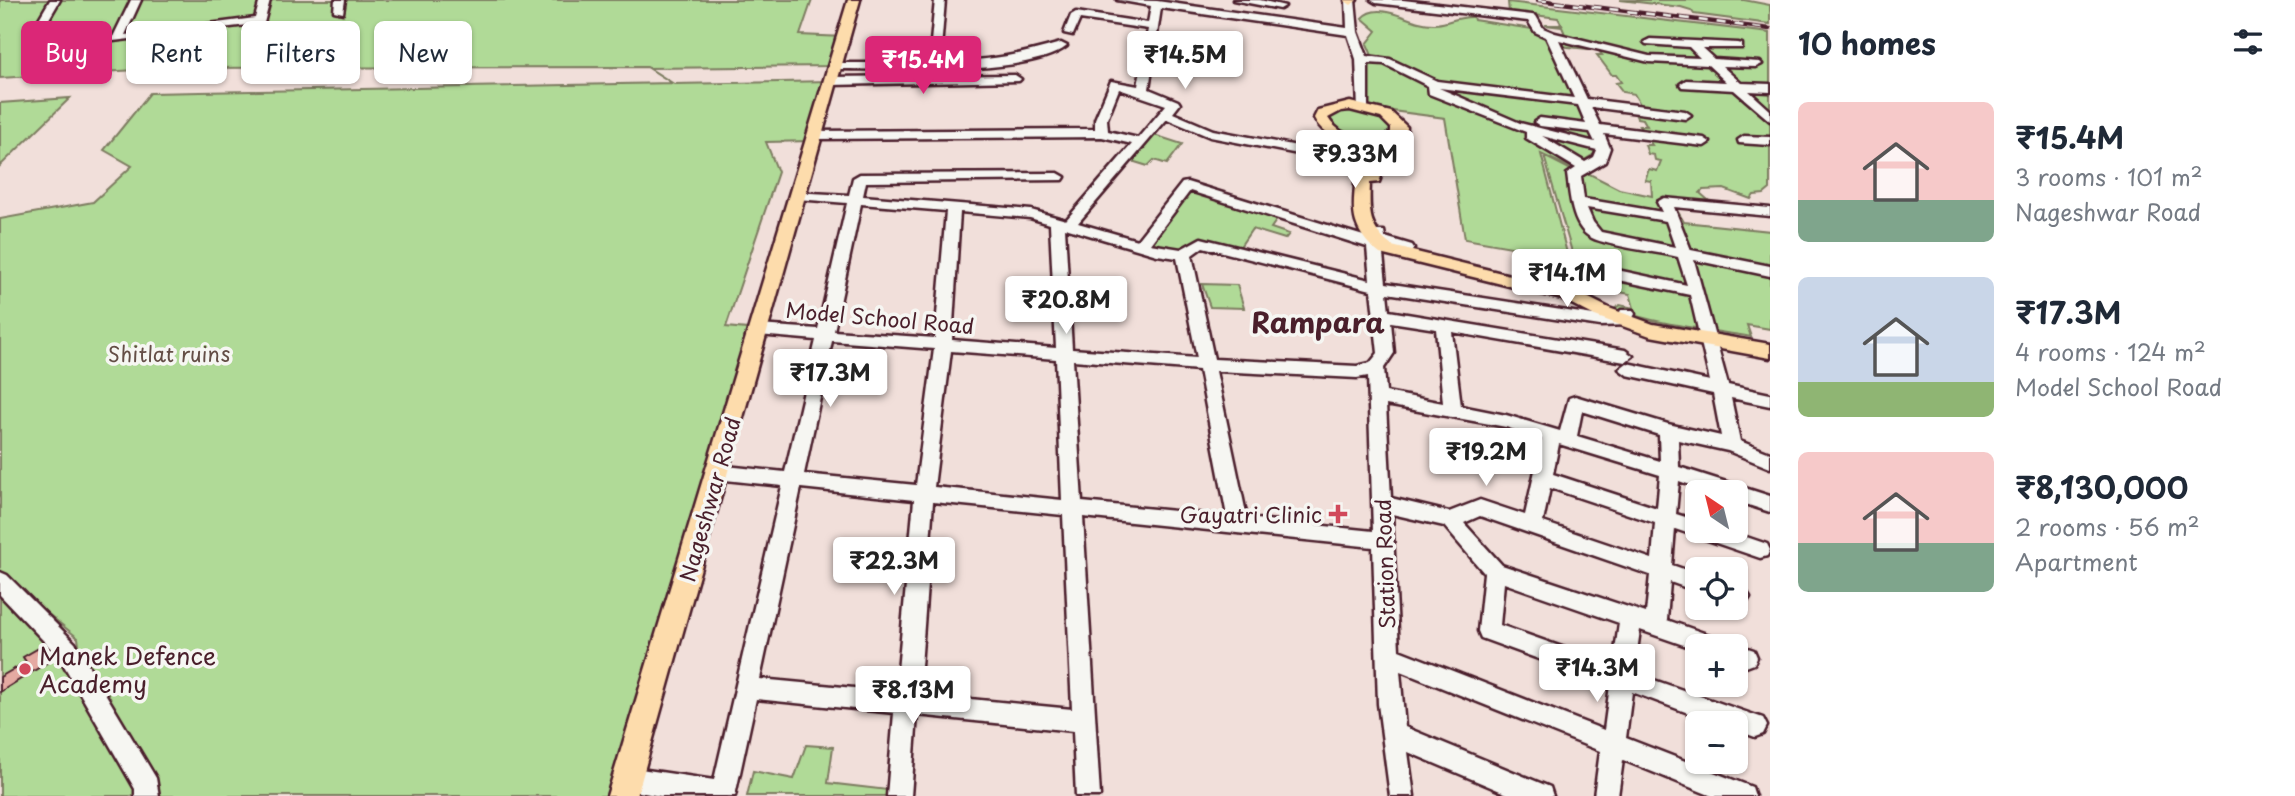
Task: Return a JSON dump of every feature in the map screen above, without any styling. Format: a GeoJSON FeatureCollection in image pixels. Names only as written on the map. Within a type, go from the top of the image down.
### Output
{"type":"FeatureCollection","features":[{"type":"Feature","properties":{"kind":"main road","name":"Nageshwar Road"},"geometry":{"type":"LineString","coordinates":[[624,788],[855,0]]}},
{"type":"Feature","properties":{"kind":"main road"},"geometry":{"type":"LineString","coordinates":[[1349,140],[1376,144],[1395,138],[1399,127],[1386,115],[1362,107],[1329,109],[1321,118],[1329,130],[1356,146],[1360,162],[1362,215],[1368,236],[1577,291],[1650,330],[1770,341]]}},
{"type":"Feature","properties":{"kind":"main road"},"geometry":{"type":"LineString","coordinates":[[1376,144],[1372,159],[1377,239]]}},
{"type":"Feature","properties":{"kind":"main road"},"geometry":{"type":"LineString","coordinates":[[1377,239],[1403,255],[1568,295],[1625,317]]}},
{"type":"Feature","properties":{"kind":"main road"},"geometry":{"type":"LineString","coordinates":[[1710,337],[1770,351]]}},
{"type":"Feature","properties":{"kind":"street"},"geometry":{"type":"LineString","coordinates":[[43,21],[55,0]]}},
{"type":"Feature","properties":{"kind":"street"},"geometry":{"type":"LineString","coordinates":[[136,0],[117,39],[260,22],[265,0]]}},
{"type":"Feature","properties":{"kind":"street"},"geometry":{"type":"LineString","coordinates":[[934,66],[940,0]]}},
{"type":"Feature","properties":{"kind":"street"},"geometry":{"type":"LineString","coordinates":[[1122,0],[1353,32]]}},
{"type":"Feature","properties":{"kind":"street"},"geometry":{"type":"LineString","coordinates":[[1238,0],[1280,6]]}},
{"type":"Feature","properties":{"kind":"street"},"geometry":{"type":"LineString","coordinates":[[1351,0],[1353,32],[1362,59],[1362,107]]}},
{"type":"Feature","properties":{"kind":"street"},"geometry":{"type":"LineString","coordinates":[[1376,0],[1532,18],[1539,30],[1551,35],[1649,59],[1756,64]]}},
{"type":"Feature","properties":{"kind":"street"},"geometry":{"type":"LineString","coordinates":[[1143,91],[1154,27],[1153,13],[1157,4]]}},
{"type":"Feature","properties":{"kind":"street"},"geometry":{"type":"LineString","coordinates":[[1069,33],[1076,15],[1154,27]]}},
{"type":"Feature","properties":{"kind":"street"},"geometry":{"type":"LineString","coordinates":[[1551,35],[1604,148],[1600,159],[1574,174],[1577,202],[1587,227],[1596,235],[1686,253],[1768,275]]}},
{"type":"Feature","properties":{"kind":"street"},"geometry":{"type":"LineString","coordinates":[[1650,42],[1738,46]]}},
{"type":"Feature","properties":{"kind":"street"},"geometry":{"type":"LineString","coordinates":[[1692,44],[1770,117]]}},
{"type":"Feature","properties":{"kind":"street"},"geometry":{"type":"LineString","coordinates":[[833,73],[990,64],[1034,57],[1061,46]]}},
{"type":"Feature","properties":{"kind":"street"},"geometry":{"type":"LineString","coordinates":[[1362,59],[1386,61],[1434,84],[1685,115]]}},
{"type":"Feature","properties":{"kind":"street"},"geometry":{"type":"LineString","coordinates":[[833,73],[1015,79]]}},
{"type":"Feature","properties":{"kind":"street"},"geometry":{"type":"LineString","coordinates":[[1088,796],[1064,355],[1063,223],[1174,104],[1143,91],[1115,84],[1101,119],[1102,133]]}},
{"type":"Feature","properties":{"kind":"street"},"geometry":{"type":"LineString","coordinates":[[1434,84],[1433,91],[1516,126],[1584,167]]}},
{"type":"Feature","properties":{"kind":"street"},"geometry":{"type":"LineString","coordinates":[[1686,84],[1770,88]]}},
{"type":"Feature","properties":{"kind":"street"},"geometry":{"type":"LineString","coordinates":[[1165,114],[1210,134],[1360,162]]}},
{"type":"Feature","properties":{"kind":"street"},"geometry":{"type":"LineString","coordinates":[[1495,117],[1704,142]]}},
{"type":"Feature","properties":{"kind":"street"},"geometry":{"type":"LineString","coordinates":[[1516,126],[1604,148]]}},
{"type":"Feature","properties":{"kind":"street"},"geometry":{"type":"LineString","coordinates":[[815,135],[1102,133],[1140,142]]}},
{"type":"Feature","properties":{"kind":"street"},"geometry":{"type":"LineString","coordinates":[[1744,140],[1770,141]]}},
{"type":"Feature","properties":{"kind":"street"},"geometry":{"type":"LineString","coordinates":[[797,195],[856,198],[957,195],[1058,177]]}},
{"type":"Feature","properties":{"kind":"street"},"geometry":{"type":"LineString","coordinates":[[624,788],[723,795],[860,178],[957,195],[1141,245],[1184,254],[1201,242],[1379,288],[1600,321],[1625,317]]}},
{"type":"Feature","properties":{"kind":"street"},"geometry":{"type":"LineString","coordinates":[[1141,245],[1187,186],[1377,239],[1383,326],[1448,326],[1626,362],[1770,400]]}},
{"type":"Feature","properties":{"kind":"street"},"geometry":{"type":"LineString","coordinates":[[899,796],[924,493],[943,345],[957,195]]}},
{"type":"Feature","properties":{"kind":"street"},"geometry":{"type":"LineString","coordinates":[[1577,202],[1672,218]]}},
{"type":"Feature","properties":{"kind":"street"},"geometry":{"type":"LineString","coordinates":[[1732,445],[1710,337],[1686,253],[1664,202],[1768,215]]}},
{"type":"Feature","properties":{"kind":"street"},"geometry":{"type":"LineString","coordinates":[[1184,254],[1239,525]]}},
{"type":"Feature","properties":{"kind":"street"},"geometry":{"type":"LineString","coordinates":[[1608,273],[1697,292]]}},
{"type":"Feature","properties":{"kind":"street","name":"Station Road"},"geometry":{"type":"LineString","coordinates":[[1383,326],[1387,353],[1376,368],[1388,656],[1402,796]]}},
{"type":"Feature","properties":{"kind":"street"},"geometry":{"type":"LineString","coordinates":[[1448,326],[1444,330],[1452,412]]}},
{"type":"Feature","properties":{"kind":"street","name":"Model School Road"},"geometry":{"type":"LineString","coordinates":[[758,330],[1208,365],[1357,372],[1376,368]]}},
{"type":"Feature","properties":{"kind":"street"},"geometry":{"type":"LineString","coordinates":[[1378,397],[1506,421],[1697,480]]}},
{"type":"Feature","properties":{"kind":"street"},"geometry":{"type":"LineString","coordinates":[[1532,526],[1542,478],[1575,402],[1668,431],[1732,445],[1770,461]]}},
{"type":"Feature","properties":{"kind":"street"},"geometry":{"type":"LineString","coordinates":[[1656,626],[1670,471],[1668,431]]}},
{"type":"Feature","properties":{"kind":"street"},"geometry":{"type":"LineString","coordinates":[[716,472],[1384,540]]}},
{"type":"Feature","properties":{"kind":"street"},"geometry":{"type":"LineString","coordinates":[[1542,478],[1685,525]]}},
{"type":"Feature","properties":{"kind":"street"},"geometry":{"type":"LineString","coordinates":[[1748,497],[1770,504]]}},
{"type":"Feature","properties":{"kind":"street"},"geometry":{"type":"LineString","coordinates":[[1382,504],[1450,520],[1496,571],[1685,636]]}},
{"type":"Feature","properties":{"kind":"street"},"geometry":{"type":"LineString","coordinates":[[1450,520],[1480,508],[1685,578]]}},
{"type":"Feature","properties":{"kind":"street"},"geometry":{"type":"LineString","coordinates":[[1739,543],[1760,550]]}},
{"type":"Feature","properties":{"kind":"street"},"geometry":{"type":"LineString","coordinates":[[1496,571],[1489,631],[1755,726]]}},
{"type":"Feature","properties":{"kind":"street"},"geometry":{"type":"LineString","coordinates":[[0,581],[67,650],[146,788],[147,796]]}},
{"type":"Feature","properties":{"kind":"street"},"geometry":{"type":"LineString","coordinates":[[1606,796],[1631,617]]}},
{"type":"Feature","properties":{"kind":"street"},"geometry":{"type":"LineString","coordinates":[[1388,656],[1743,796]]}},
{"type":"Feature","properties":{"kind":"street"},"geometry":{"type":"LineString","coordinates":[[747,688],[1084,721]]}},
{"type":"Feature","properties":{"kind":"street"},"geometry":{"type":"LineString","coordinates":[[1394,734],[1541,796]]}},
{"type":"Feature","properties":{"kind":"green space","name":"Shitlat ruins"},"geometry":{"type":"Polygon","coordinates":[[[0,0],[812,0],[800,35],[844,37],[835,66],[649,68],[674,84],[831,81],[813,141],[766,142],[778,172],[726,327],[758,330],[622,796],[0,796],[0,581],[83,675],[78,638],[0,575],[0,219],[93,202],[132,166],[104,150],[150,93],[672,83],[647,67],[472,67],[472,21],[374,21],[374,68],[360,68],[360,21],[241,21],[241,68],[227,68],[227,21],[126,21],[126,71],[112,71],[112,21],[21,21],[21,77],[0,78],[0,0]]]}},
{"type":"Feature","properties":{"kind":"green space"},"geometry":{"type":"Polygon","coordinates":[[[1620,0],[1744,0],[1770,5],[1770,24],[1694,14],[1681,7],[1620,0]]]}},
{"type":"Feature","properties":{"kind":"green space"},"geometry":{"type":"Polygon","coordinates":[[[1508,2],[1770,33],[1770,189],[1764,194],[1754,195],[1751,199],[1724,189],[1703,190],[1700,193],[1708,200],[1704,203],[1671,200],[1684,222],[1770,231],[1770,329],[1747,325],[1751,337],[1648,319],[1614,309],[1620,305],[1634,308],[1630,294],[1610,290],[1579,276],[1544,156],[1573,171],[1580,169],[1619,189],[1652,196],[1651,181],[1645,180],[1649,169],[1657,171],[1661,161],[1648,154],[1645,145],[1652,145],[1639,126],[1647,126],[1643,119],[1637,118],[1634,111],[1643,109],[1634,94],[1623,92],[1616,83],[1621,82],[1597,55],[1602,55],[1598,50],[1558,46],[1604,148],[1571,168],[1541,154],[1568,257],[1465,239],[1445,118],[1362,107],[1362,59],[1374,60],[1367,44],[1377,31],[1362,18],[1375,11],[1428,24],[1473,17],[1474,20],[1565,34],[1562,27],[1545,25],[1562,25],[1558,18],[1509,12],[1508,2]]]}},
{"type":"Feature","properties":{"kind":"green space"},"geometry":{"type":"Polygon","coordinates":[[[70,98],[0,166],[0,103],[70,98]]]}},
{"type":"Feature","properties":{"kind":"green space"},"geometry":{"type":"Polygon","coordinates":[[[1352,109],[1381,118],[1386,121],[1391,131],[1376,139],[1366,140],[1347,135],[1333,124],[1329,117],[1337,111],[1352,109]]]}},
{"type":"Feature","properties":{"kind":"green space"},"geometry":{"type":"Polygon","coordinates":[[[1148,133],[1182,144],[1167,164],[1154,160],[1148,166],[1125,159],[1148,133]]]}},
{"type":"Feature","properties":{"kind":"green space"},"geometry":{"type":"Polygon","coordinates":[[[1187,186],[1278,218],[1271,228],[1289,234],[1285,239],[1252,229],[1237,251],[1201,242],[1184,254],[1141,245],[1187,186]]]}},
{"type":"Feature","properties":{"kind":"green space"},"geometry":{"type":"Polygon","coordinates":[[[1202,284],[1237,285],[1244,308],[1210,307],[1202,284]]]}},
{"type":"Feature","properties":{"kind":"green space"},"geometry":{"type":"Polygon","coordinates":[[[806,745],[833,747],[828,783],[897,791],[896,796],[747,796],[753,771],[794,779],[806,745]]]}},
{"type":"Feature","properties":{"kind":"building","name":"Manek Defence Academy"},"geometry":{"type":"Polygon","coordinates":[[[44,645],[56,657],[0,692],[0,677],[26,662],[23,657],[44,645]]]}},
{"type":"Feature","properties":{"kind":"railway"},"geometry":{"type":"LineString","coordinates":[[1538,0],[1770,29]]}},
{"type":"Feature","properties":{"kind":"place","name":"Gayatri Clinic"},"geometry":{"type":"Point","coordinates":[1338,514]}},
{"type":"Feature","properties":{"kind":"place","name":"Manek Defence Academy"},"geometry":{"type":"Point","coordinates":[25,669]}},
{"type":"Feature","properties":{"kind":"district","name":"Rampara"},"geometry":{"type":"Point","coordinates":[1318,321]}}]}
